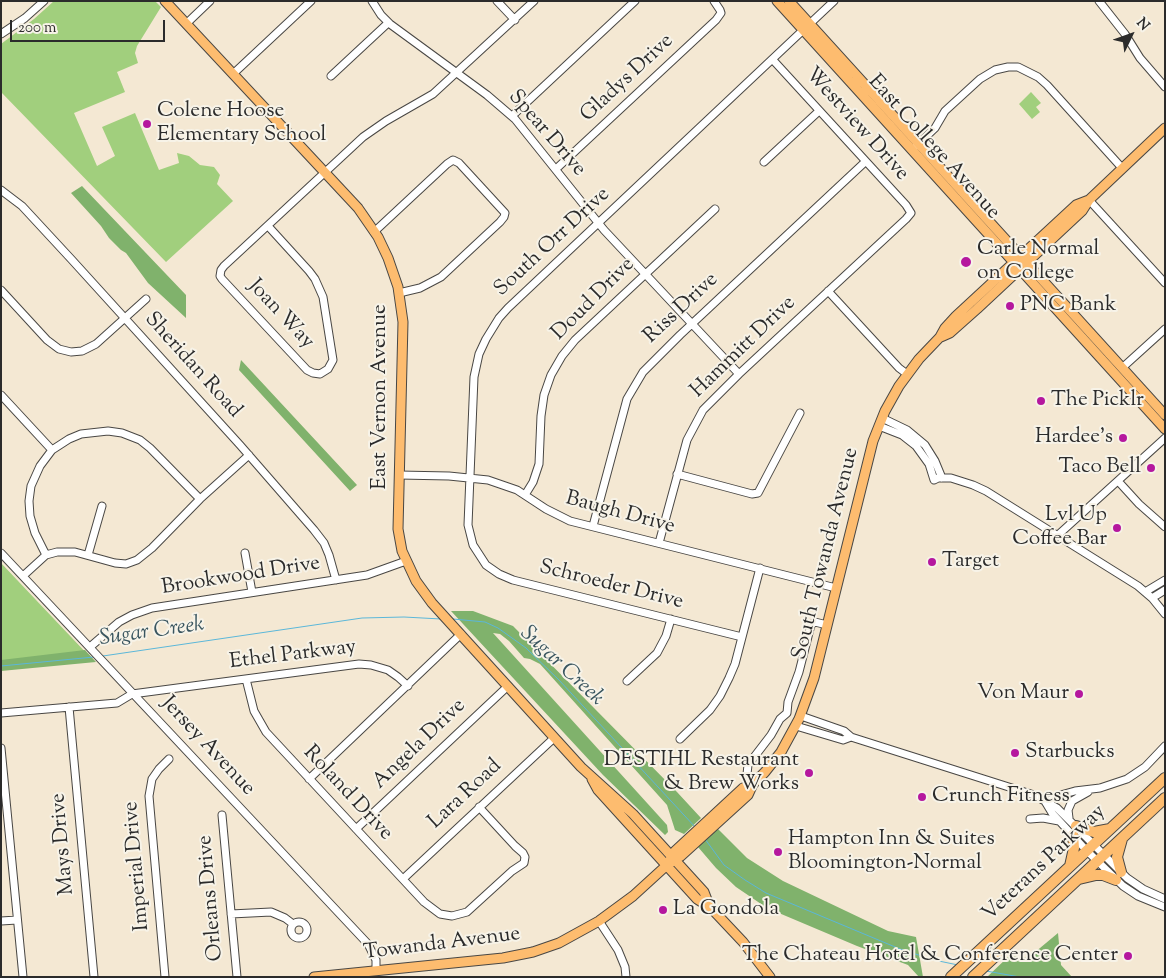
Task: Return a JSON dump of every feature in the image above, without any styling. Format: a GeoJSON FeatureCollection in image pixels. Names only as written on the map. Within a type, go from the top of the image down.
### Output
{"type":"FeatureCollection","features":[{"type":"Feature","properties":{"kind":"highway","name":"Veterans Parkway"},"geometry":{"type":"LineString","coordinates":[[951,977],[1165,778]]}},
{"type":"Feature","properties":{"kind":"highway"},"geometry":{"type":"LineString","coordinates":[[973,977],[1165,798]]}},
{"type":"Feature","properties":{"kind":"highway"},"geometry":{"type":"LineString","coordinates":[[1069,867],[1074,848],[1075,831],[1094,832],[1110,829]]}},
{"type":"Feature","properties":{"kind":"highway"},"geometry":{"type":"LineString","coordinates":[[1078,879],[1098,875],[1118,876],[1117,857],[1122,838]]}},
{"type":"Feature","properties":{"kind":"main road","name":"East Vernon Avenue"},"geometry":{"type":"LineString","coordinates":[[165,1],[358,208],[388,258],[399,293],[403,337],[398,529],[406,561],[418,584],[432,603],[554,738],[592,778],[633,814],[671,860],[697,899],[709,905],[743,942],[770,977]]}},
{"type":"Feature","properties":{"kind":"main road","name":"East College Avenue"},"geometry":{"type":"LineString","coordinates":[[776,1],[807,28],[1020,263],[1165,429]]}},
{"type":"Feature","properties":{"kind":"main road","name":"East College Avenue"},"geometry":{"type":"LineString","coordinates":[[789,1],[807,28]]}},
{"type":"Feature","properties":{"kind":"main road","name":"South Towanda Avenue"},"geometry":{"type":"LineString","coordinates":[[671,860],[675,851],[693,840],[744,788],[753,784],[776,759],[799,721],[811,690],[869,456],[889,402],[907,374],[918,359],[940,337],[957,327],[1020,263],[1082,211],[1088,200],[1165,128]]}},
{"type":"Feature","properties":{"kind":"main road","name":"East College Avenue"},"geometry":{"type":"LineString","coordinates":[[1020,263],[1165,415]]}},
{"type":"Feature","properties":{"kind":"main road"},"geometry":{"type":"LineString","coordinates":[[1140,402],[1165,424]]}},
{"type":"Feature","properties":{"kind":"main road","name":"Towanda Avenue"},"geometry":{"type":"LineString","coordinates":[[314,977],[504,958],[532,952],[559,943],[599,921],[633,896],[671,860]]}},
{"type":"Feature","properties":{"kind":"street"},"geometry":{"type":"LineString","coordinates":[[1,34],[44,1]]}},
{"type":"Feature","properties":{"kind":"street"},"geometry":{"type":"LineString","coordinates":[[186,24],[210,1]]}},
{"type":"Feature","properties":{"kind":"street"},"geometry":{"type":"LineString","coordinates":[[233,74],[311,1]]}},
{"type":"Feature","properties":{"kind":"street","name":"Spear Drive"},"geometry":{"type":"LineString","coordinates":[[372,1],[388,23],[512,116],[599,223],[739,374]]}},
{"type":"Feature","properties":{"kind":"street"},"geometry":{"type":"LineString","coordinates":[[497,1],[514,20]]}},
{"type":"Feature","properties":{"kind":"street"},"geometry":{"type":"LineString","coordinates":[[268,226],[369,132],[427,98],[457,73],[534,1]]}},
{"type":"Feature","properties":{"kind":"street"},"geometry":{"type":"LineString","coordinates":[[512,116],[635,1]]}},
{"type":"Feature","properties":{"kind":"street","name":"Gladys Drive"},"geometry":{"type":"LineString","coordinates":[[556,169],[715,21],[721,12],[714,1]]}},
{"type":"Feature","properties":{"kind":"street","name":"South Orr Drive"},"geometry":{"type":"LineString","coordinates":[[478,556],[471,540],[468,525],[473,385],[477,362],[486,340],[496,323],[508,308],[774,60],[834,1]]}},
{"type":"Feature","properties":{"kind":"street"},"geometry":{"type":"LineString","coordinates":[[1099,1],[1125,34],[1140,58],[1165,87]]}},
{"type":"Feature","properties":{"kind":"street"},"geometry":{"type":"LineString","coordinates":[[331,76],[388,23]]}},
{"type":"Feature","properties":{"kind":"street","name":"Westview Drive"},"geometry":{"type":"LineString","coordinates":[[774,60],[906,205],[911,213]]}},
{"type":"Feature","properties":{"kind":"street"},"geometry":{"type":"LineString","coordinates":[[915,147],[935,128],[945,112],[980,79],[995,70],[1018,67],[1038,77],[1047,85],[1122,168]]}},
{"type":"Feature","properties":{"kind":"street"},"geometry":{"type":"LineString","coordinates":[[764,162],[819,111]]}},
{"type":"Feature","properties":{"kind":"street"},"geometry":{"type":"LineString","coordinates":[[374,232],[447,164],[454,160],[504,211],[505,215],[500,222],[440,277],[420,288],[399,293]]}},
{"type":"Feature","properties":{"kind":"street","name":"Riss Drive"},"geometry":{"type":"LineString","coordinates":[[593,526],[621,417],[630,392],[648,366],[865,162]]}},
{"type":"Feature","properties":{"kind":"street","name":"Sheridan Road"},"geometry":{"type":"LineString","coordinates":[[1,190],[22,206],[125,318],[320,538],[329,555],[336,580]]}},
{"type":"Feature","properties":{"kind":"street"},"geometry":{"type":"LineString","coordinates":[[1088,200],[1165,283]]}},
{"type":"Feature","properties":{"kind":"street","name":"Doud Drive"},"geometry":{"type":"LineString","coordinates":[[525,495],[533,482],[539,464],[542,402],[554,369],[566,350],[645,273],[715,209]]}},
{"type":"Feature","properties":{"kind":"street","name":"Hammitt Drive"},"geometry":{"type":"LineString","coordinates":[[659,543],[687,440],[694,424],[709,404],[911,213]]}},
{"type":"Feature","properties":{"kind":"street","name":"Joan Way"},"geometry":{"type":"LineString","coordinates":[[268,226],[309,271],[323,297],[332,360],[328,369],[320,373],[313,373],[307,370],[222,279],[220,273],[224,266],[268,226]]}},
{"type":"Feature","properties":{"kind":"street"},"geometry":{"type":"LineString","coordinates":[[1,290],[47,340],[59,349],[67,351],[82,351],[91,347],[146,299]]}},
{"type":"Feature","properties":{"kind":"street"},"geometry":{"type":"LineString","coordinates":[[828,291],[898,368],[907,374]]}},
{"type":"Feature","properties":{"kind":"street"},"geometry":{"type":"LineString","coordinates":[[1122,368],[1165,329]]}},
{"type":"Feature","properties":{"kind":"street"},"geometry":{"type":"LineString","coordinates":[[1,395],[52,450]]}},
{"type":"Feature","properties":{"kind":"street"},"geometry":{"type":"LineString","coordinates":[[677,474],[752,494],[758,493],[800,413]]}},
{"type":"Feature","properties":{"kind":"street"},"geometry":{"type":"LineString","coordinates":[[880,422],[907,430],[921,441],[931,453],[942,478]]}},
{"type":"Feature","properties":{"kind":"street"},"geometry":{"type":"LineString","coordinates":[[880,422],[916,446],[929,464],[934,480],[942,478],[962,481],[986,491],[1145,592],[1165,614]]}},
{"type":"Feature","properties":{"kind":"street"},"geometry":{"type":"LineString","coordinates":[[46,555],[32,525],[29,501],[31,486],[37,472],[52,450],[69,438],[87,432],[101,431],[127,435],[140,440],[200,499]]}},
{"type":"Feature","properties":{"kind":"street"},"geometry":{"type":"LineString","coordinates":[[1058,535],[1165,438]]}},
{"type":"Feature","properties":{"kind":"street"},"geometry":{"type":"LineString","coordinates":[[23,576],[46,555],[52,553],[68,551],[115,563],[126,564],[133,562],[152,548],[200,499],[249,456]]}},
{"type":"Feature","properties":{"kind":"street","name":"Baugh Drive"},"geometry":{"type":"LineString","coordinates":[[399,475],[469,478],[500,483],[525,495],[562,518],[836,588]]}},
{"type":"Feature","properties":{"kind":"street"},"geometry":{"type":"LineString","coordinates":[[1118,480],[1139,504],[1165,527]]}},
{"type":"Feature","properties":{"kind":"street"},"geometry":{"type":"LineString","coordinates":[[88,555],[102,506]]}},
{"type":"Feature","properties":{"kind":"street","name":"Jersey Avenue"},"geometry":{"type":"LineString","coordinates":[[1,553],[368,944],[376,960],[376,971]]}},
{"type":"Feature","properties":{"kind":"street"},"geometry":{"type":"LineString","coordinates":[[245,553],[252,592]]}},
{"type":"Feature","properties":{"kind":"street","name":"Schroeder Drive"},"geometry":{"type":"LineString","coordinates":[[478,556],[490,569],[513,580],[742,637]]}},
{"type":"Feature","properties":{"kind":"street","name":"Brookwood Drive"},"geometry":{"type":"LineString","coordinates":[[92,648],[119,622],[138,612],[376,573],[406,561]]}},
{"type":"Feature","properties":{"kind":"street"},"geometry":{"type":"LineString","coordinates":[[680,739],[698,723],[720,696],[735,664],[760,568]]}},
{"type":"Feature","properties":{"kind":"street"},"geometry":{"type":"LineString","coordinates":[[1145,592],[1165,580]]}},
{"type":"Feature","properties":{"kind":"street"},"geometry":{"type":"LineString","coordinates":[[1152,598],[1165,590]]}},
{"type":"Feature","properties":{"kind":"street"},"geometry":{"type":"LineString","coordinates":[[627,682],[657,653],[666,636],[671,619]]}},
{"type":"Feature","properties":{"kind":"street"},"geometry":{"type":"LineString","coordinates":[[753,784],[747,774],[748,765],[770,736],[780,718],[787,713],[788,702],[799,672],[811,625],[816,622],[827,625]]}},
{"type":"Feature","properties":{"kind":"street"},"geometry":{"type":"LineString","coordinates":[[309,779],[460,634]]}},
{"type":"Feature","properties":{"kind":"street","name":"Ethel Parkway"},"geometry":{"type":"LineString","coordinates":[[1,713],[118,703],[132,694],[365,664],[391,672],[408,686]]}},
{"type":"Feature","properties":{"kind":"street","name":"Roland Drive"},"geometry":{"type":"LineString","coordinates":[[246,679],[250,701],[261,725],[270,737],[431,909],[446,916],[459,916],[469,911],[512,871],[524,863],[524,853],[515,846],[480,807]]}},
{"type":"Feature","properties":{"kind":"street","name":"Angela Drive"},"geometry":{"type":"LineString","coordinates":[[356,829],[508,686]]}},
{"type":"Feature","properties":{"kind":"street","name":"Mays Drive"},"geometry":{"type":"LineString","coordinates":[[69,707],[94,977]]}},
{"type":"Feature","properties":{"kind":"street"},"geometry":{"type":"LineString","coordinates":[[787,713],[799,721],[844,731],[851,737],[1034,796],[1057,808],[1069,818]]}},
{"type":"Feature","properties":{"kind":"street","name":"Lara Road"},"geometry":{"type":"LineString","coordinates":[[403,879],[554,738]]}},
{"type":"Feature","properties":{"kind":"street"},"geometry":{"type":"LineString","coordinates":[[1075,831],[1069,818],[1068,810],[1072,801],[1093,790],[1112,785],[1138,773],[1165,746]]}},
{"type":"Feature","properties":{"kind":"street"},"geometry":{"type":"LineString","coordinates":[[1,748],[23,977]]}},
{"type":"Feature","properties":{"kind":"street","name":"Imperial Drive"},"geometry":{"type":"LineString","coordinates":[[165,977],[149,796],[152,779],[169,759]]}},
{"type":"Feature","properties":{"kind":"street"},"geometry":{"type":"LineString","coordinates":[[1046,803],[1057,796],[1075,791],[1093,790]]}},
{"type":"Feature","properties":{"kind":"street"},"geometry":{"type":"LineString","coordinates":[[1046,803],[1060,821],[1075,831],[1138,896],[1165,907]]}},
{"type":"Feature","properties":{"kind":"street","name":"Orleans Drive"},"geometry":{"type":"LineString","coordinates":[[222,815],[237,977]]}},
{"type":"Feature","properties":{"kind":"street"},"geometry":{"type":"LineString","coordinates":[[1030,819],[1044,818],[1060,821]]}},
{"type":"Feature","properties":{"kind":"street"},"geometry":{"type":"LineString","coordinates":[[1118,876],[1165,899]]}},
{"type":"Feature","properties":{"kind":"street"},"geometry":{"type":"LineString","coordinates":[[231,914],[272,912],[293,924]]}},
{"type":"Feature","properties":{"kind":"street"},"geometry":{"type":"LineString","coordinates":[[1,922],[17,920]]}},
{"type":"Feature","properties":{"kind":"street"},"geometry":{"type":"LineString","coordinates":[[599,921],[618,950],[625,967],[626,977]]}},
{"type":"Feature","properties":{"kind":"green space"},"geometry":{"type":"Polygon","coordinates":[[[54,1],[155,1],[161,7],[137,46],[135,53],[138,63],[117,72],[125,92],[74,113],[97,166],[115,156],[102,127],[135,113],[159,170],[179,163],[177,153],[189,156],[200,165],[214,167],[220,175],[217,184],[233,201],[166,262],[1,92],[1,44],[54,1]]]}},
{"type":"Feature","properties":{"kind":"green space"},"geometry":{"type":"Polygon","coordinates":[[[1031,92],[1041,103],[1036,107],[1040,112],[1032,119],[1019,104],[1031,92]]]}},
{"type":"Feature","properties":{"kind":"green space"},"geometry":{"type":"Polygon","coordinates":[[[82,186],[186,295],[186,318],[148,283],[126,253],[109,238],[101,226],[71,193],[82,186]]]}},
{"type":"Feature","properties":{"kind":"green space"},"geometry":{"type":"Polygon","coordinates":[[[241,360],[357,485],[350,491],[239,370],[241,360]]]}},
{"type":"Feature","properties":{"kind":"green space"},"geometry":{"type":"Polygon","coordinates":[[[1,563],[90,657],[1,666],[1,563]]]}},
{"type":"Feature","properties":{"kind":"green space"},"geometry":{"type":"Polygon","coordinates":[[[451,611],[473,611],[513,626],[701,818],[684,834],[675,830],[667,805],[540,664],[524,658],[509,641],[500,634],[493,633],[667,825],[668,832],[665,835],[603,775],[451,611]]]}},
{"type":"Feature","properties":{"kind":"green space"},"geometry":{"type":"Polygon","coordinates":[[[85,650],[96,662],[1,671],[1,660],[85,650]]]}},
{"type":"Feature","properties":{"kind":"green space"},"geometry":{"type":"Polygon","coordinates":[[[717,828],[747,858],[783,881],[888,931],[916,937],[923,977],[919,977],[908,965],[767,908],[736,887],[698,847],[717,828]]]}},
{"type":"Feature","properties":{"kind":"green space"},"geometry":{"type":"Polygon","coordinates":[[[1058,933],[1061,965],[1072,977],[987,977],[1009,956],[1028,958],[1058,933]]]}},
{"type":"Feature","properties":{"kind":"waterway","name":"Sugar Creek"},"geometry":{"type":"LineString","coordinates":[[103,656],[362,618],[404,617],[441,619]]}},
{"type":"Feature","properties":{"kind":"waterway","name":"Sugar Creek"},"geometry":{"type":"LineString","coordinates":[[453,619],[485,622],[498,628],[526,648],[559,680],[696,828]]}},
{"type":"Feature","properties":{"kind":"waterway","name":"Sugar Creek"},"geometry":{"type":"LineString","coordinates":[[1,666],[94,657]]}},
{"type":"Feature","properties":{"kind":"waterway","name":"Sugar Creek"},"geometry":{"type":"LineString","coordinates":[[705,839],[724,865],[766,893],[900,949],[934,960],[958,965]]}},
{"type":"Feature","properties":{"kind":"waterway","name":"Sugar Creek"},"geometry":{"type":"LineString","coordinates":[[986,971],[1020,977]]}},
{"type":"Feature","properties":{"kind":"place","name":"Colene Hoose Elementary School"},"geometry":{"type":"Point","coordinates":[147,124]}},
{"type":"Feature","properties":{"kind":"place","name":"Carle Normal on College"},"geometry":{"type":"Point","coordinates":[966,262]}},
{"type":"Feature","properties":{"kind":"place","name":"PNC Bank"},"geometry":{"type":"Point","coordinates":[1010,306]}},
{"type":"Feature","properties":{"kind":"place","name":"The Picklr"},"geometry":{"type":"Point","coordinates":[1041,401]}},
{"type":"Feature","properties":{"kind":"place","name":"Hardee's"},"geometry":{"type":"Point","coordinates":[1123,438]}},
{"type":"Feature","properties":{"kind":"place","name":"Taco Bell"},"geometry":{"type":"Point","coordinates":[1151,468]}},
{"type":"Feature","properties":{"kind":"place","name":"Lvl Up Coffee Bar"},"geometry":{"type":"Point","coordinates":[1117,528]}},
{"type":"Feature","properties":{"kind":"place","name":"Target"},"geometry":{"type":"Point","coordinates":[932,562]}},
{"type":"Feature","properties":{"kind":"place","name":"Von Maur"},"geometry":{"type":"Point","coordinates":[1079,694]}},
{"type":"Feature","properties":{"kind":"place","name":"Starbucks"},"geometry":{"type":"Point","coordinates":[1015,753]}},
{"type":"Feature","properties":{"kind":"place","name":"DESTIHL Restaurant & Brew Works"},"geometry":{"type":"Point","coordinates":[809,773]}},
{"type":"Feature","properties":{"kind":"place","name":"Crunch Fitness"},"geometry":{"type":"Point","coordinates":[922,797]}},
{"type":"Feature","properties":{"kind":"place","name":"Hampton Inn & Suites Bloomington-Normal"},"geometry":{"type":"Point","coordinates":[778,852]}},
{"type":"Feature","properties":{"kind":"place","name":"La Gondola"},"geometry":{"type":"Point","coordinates":[663,910]}},
{"type":"Feature","properties":{"kind":"place","name":"The Chateau Hotel & Conference Center"},"geometry":{"type":"Point","coordinates":[1128,956]}}]}
